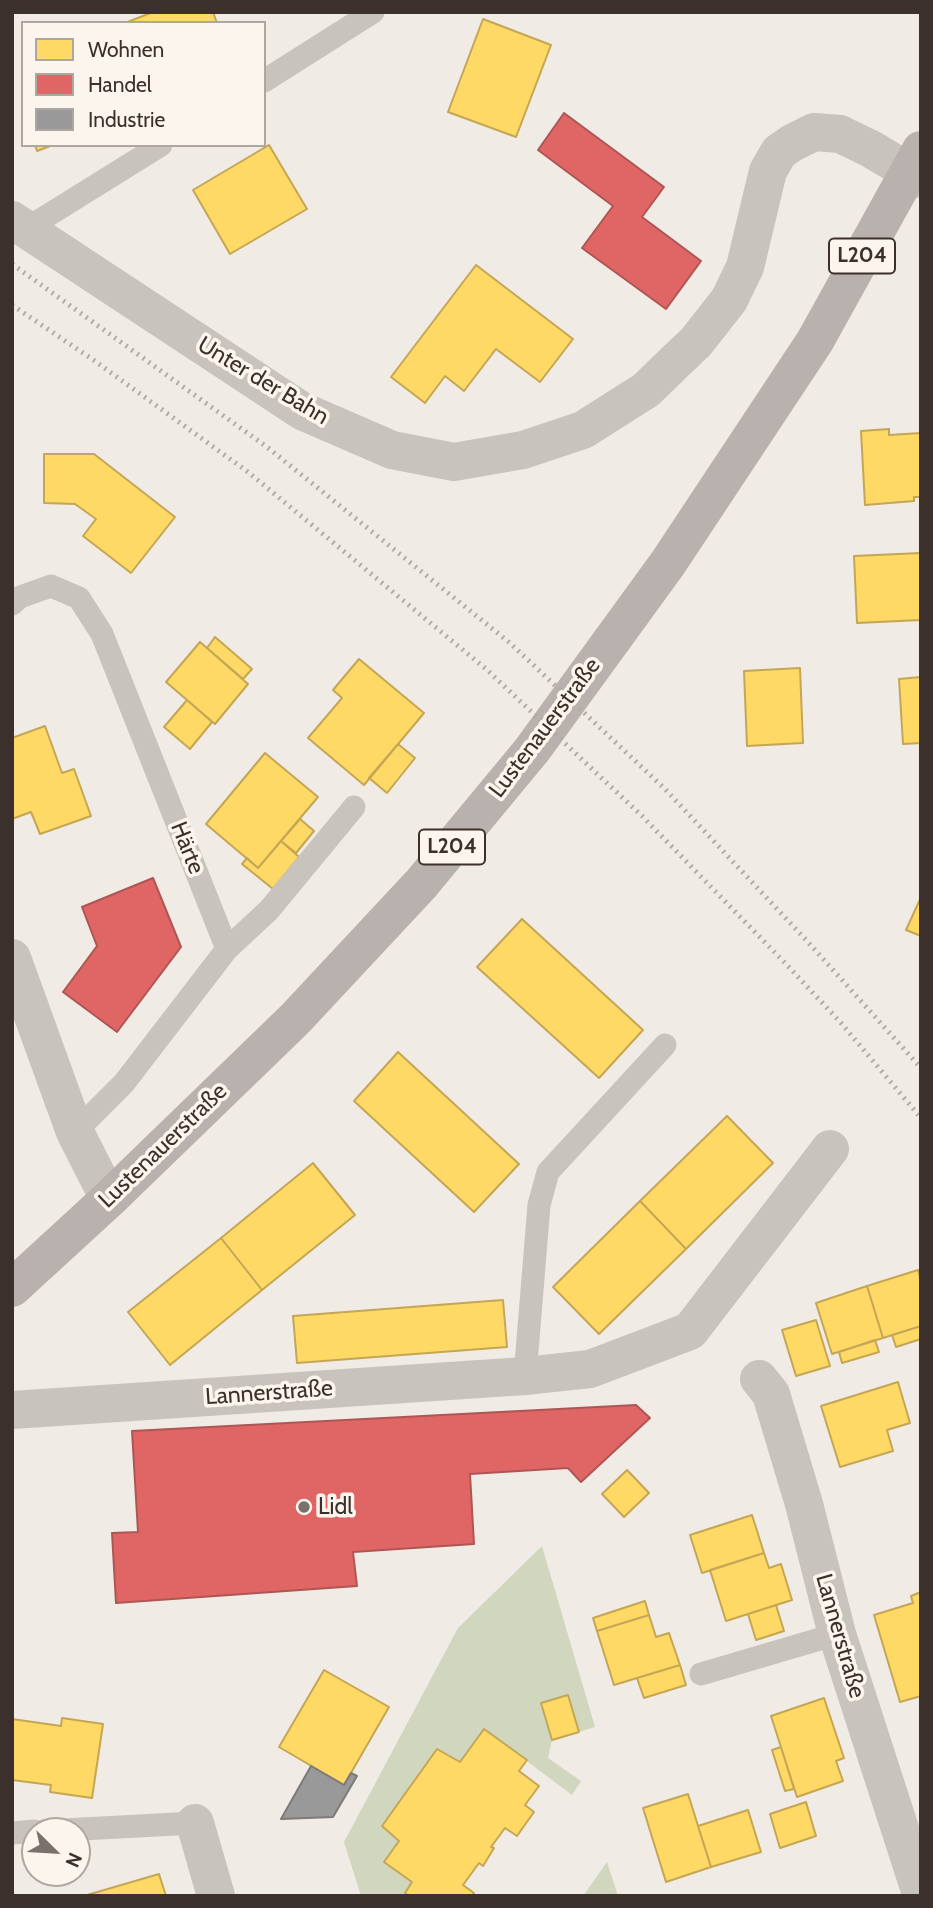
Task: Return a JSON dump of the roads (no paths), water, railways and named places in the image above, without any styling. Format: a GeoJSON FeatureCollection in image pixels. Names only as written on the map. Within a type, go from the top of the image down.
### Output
{"type":"FeatureCollection","features":[{"type":"Feature","properties":{"kind":"main road","name":"Lustenauerstraße"},"geometry":{"type":"LineString","coordinates":[[12,1288],[109,1199],[295,1018],[421,884],[532,750],[668,562],[816,341],[917,167]]}},
{"type":"Feature","properties":{"kind":"street","name":"Unter der Bahn"},"geometry":{"type":"LineString","coordinates":[[19,225],[302,411],[392,450],[454,462],[523,450],[583,430],[646,390],[696,342],[729,300],[745,267],[768,171],[779,152],[792,142],[814,132],[840,134],[917,167]]}},
{"type":"Feature","properties":{"kind":"street"},"geometry":{"type":"LineString","coordinates":[[12,958],[75,1132],[109,1199]]}},
{"type":"Feature","properties":{"kind":"street","name":"Lannerstraße"},"geometry":{"type":"LineString","coordinates":[[12,1410],[525,1376],[590,1369],[690,1331],[830,1149]]}},
{"type":"Feature","properties":{"kind":"street","name":"Lannerstraße"},"geometry":{"type":"LineString","coordinates":[[759,1379],[771,1394],[804,1504],[837,1634],[921,1894]]}},
{"type":"Feature","properties":{"kind":"street"},"geometry":{"type":"LineString","coordinates":[[195,1824],[216,1896]]}},
{"type":"Feature","properties":{"kind":"lane"},"geometry":{"type":"LineString","coordinates":[[266,80],[373,12]]}},
{"type":"Feature","properties":{"kind":"lane"},"geometry":{"type":"LineString","coordinates":[[19,225],[157,147]]}},
{"type":"Feature","properties":{"kind":"lane","name":"Härte"},"geometry":{"type":"LineString","coordinates":[[12,604],[20,597],[51,586],[79,598],[102,634],[227,949]]}},
{"type":"Feature","properties":{"kind":"lane"},"geometry":{"type":"LineString","coordinates":[[75,1132],[124,1083],[227,949],[269,910],[354,807]]}},
{"type":"Feature","properties":{"kind":"lane"},"geometry":{"type":"LineString","coordinates":[[525,1376],[539,1205],[548,1172],[665,1045]]}},
{"type":"Feature","properties":{"kind":"lane"},"geometry":{"type":"LineString","coordinates":[[701,1674],[837,1634]]}},
{"type":"Feature","properties":{"kind":"lane"},"geometry":{"type":"LineString","coordinates":[[91,1829],[195,1824]]}},
{"type":"Feature","properties":{"kind":"railway"},"geometry":{"type":"LineString","coordinates":[[12,264],[267,447],[510,643],[665,789],[921,1068]]}},
{"type":"Feature","properties":{"kind":"railway"},"geometry":{"type":"LineString","coordinates":[[12,305],[92,359],[248,472],[486,669],[642,816],[786,964],[841,1023],[921,1118]]}},
{"type":"Feature","properties":{"kind":"place","name":"Lidl"},"geometry":{"type":"Point","coordinates":[304,1507]}}]}
